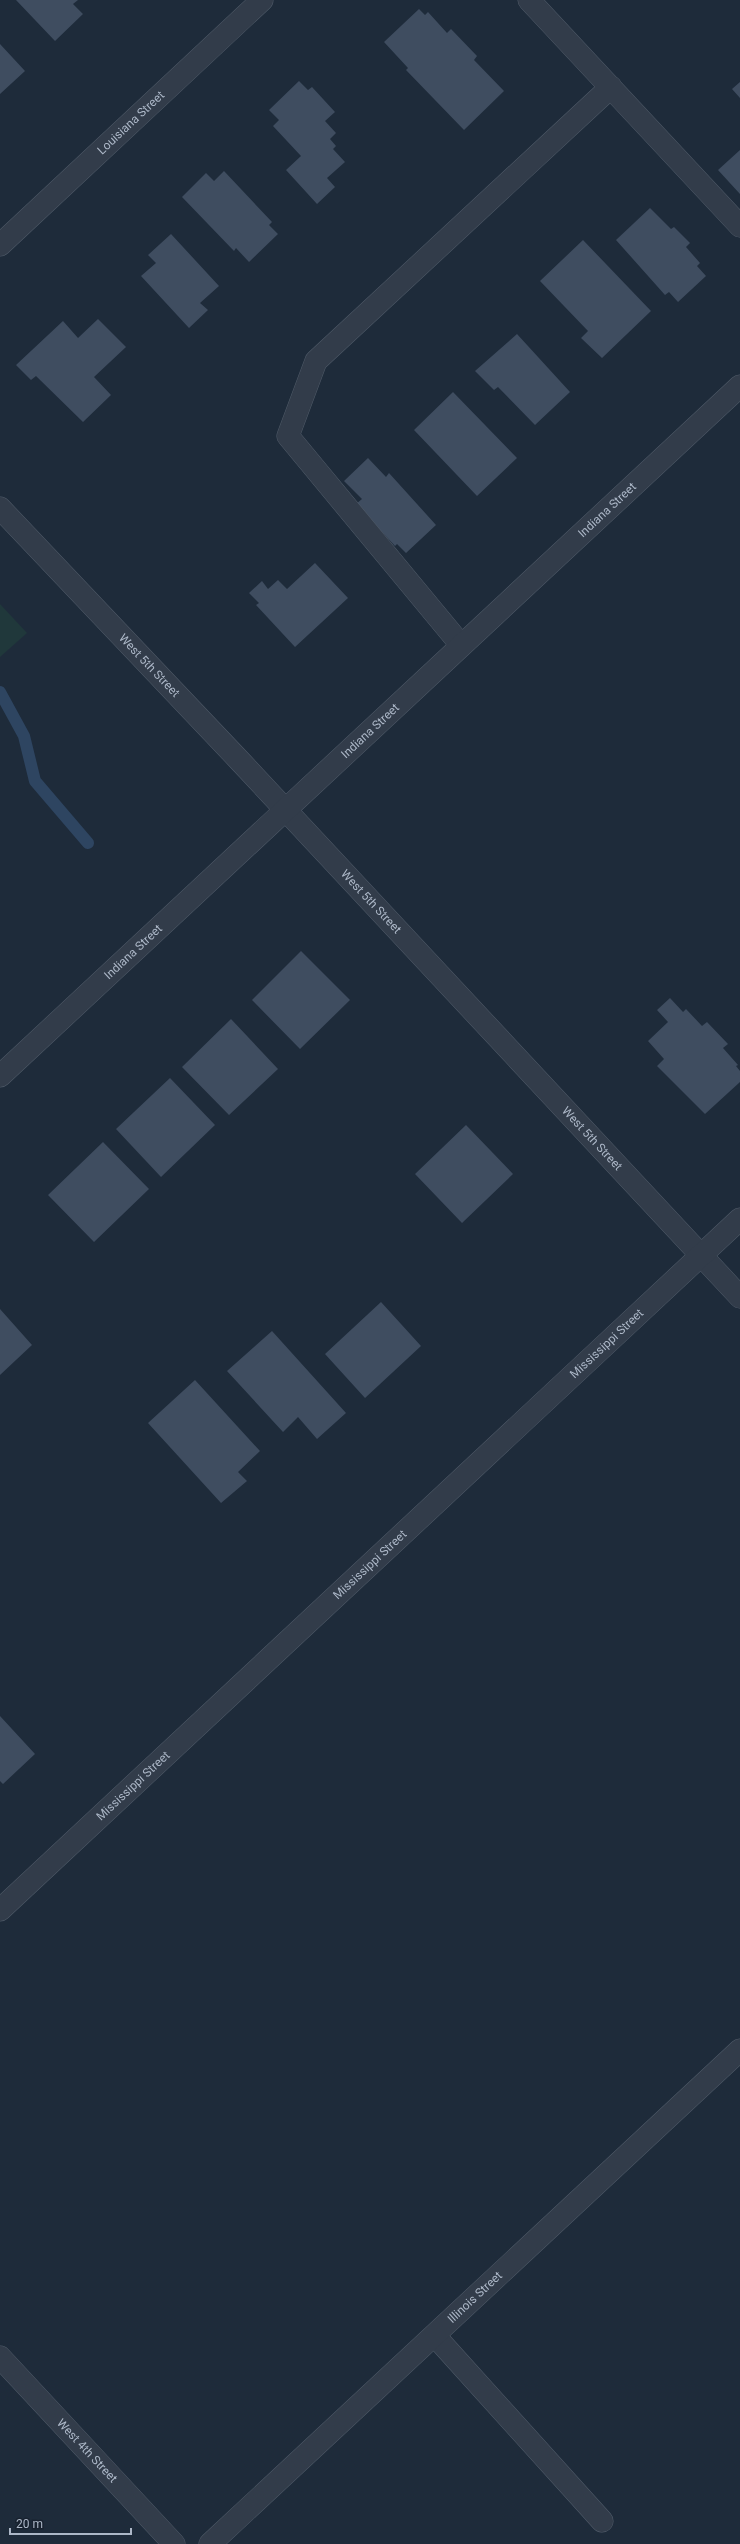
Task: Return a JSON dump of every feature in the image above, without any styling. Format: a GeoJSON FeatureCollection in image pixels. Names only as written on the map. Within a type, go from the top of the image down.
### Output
{"type":"FeatureCollection","features":[{"type":"Feature","properties":{"kind":"street","name":"Louisiana Street"},"geometry":{"type":"LineString","coordinates":[[0,245],[262,0]]}},
{"type":"Feature","properties":{"kind":"street"},"geometry":{"type":"LineString","coordinates":[[529,0],[740,226]]}},
{"type":"Feature","properties":{"kind":"street"},"geometry":{"type":"LineString","coordinates":[[461,645],[288,436],[316,361],[611,87]]}},
{"type":"Feature","properties":{"kind":"street","name":"Indiana Street"},"geometry":{"type":"LineString","coordinates":[[0,1076],[740,386]]}},
{"type":"Feature","properties":{"kind":"street","name":"West 5th Street"},"geometry":{"type":"LineString","coordinates":[[0,508],[285,809],[740,1297]]}},
{"type":"Feature","properties":{"kind":"street","name":"Mississippi Street"},"geometry":{"type":"LineString","coordinates":[[0,1910],[740,1219]]}},
{"type":"Feature","properties":{"kind":"street","name":"Illinois Street"},"geometry":{"type":"LineString","coordinates":[[210,2544],[435,2336],[740,2050]]}},
{"type":"Feature","properties":{"kind":"street"},"geometry":{"type":"LineString","coordinates":[[435,2336],[602,2521]]}},
{"type":"Feature","properties":{"kind":"street","name":"West 4th Street"},"geometry":{"type":"LineString","coordinates":[[0,2357],[174,2544]]}},
{"type":"Feature","properties":{"kind":"green space"},"geometry":{"type":"Polygon","coordinates":[[[0,604],[27,633],[0,657],[0,604]]]}},
{"type":"Feature","properties":{"kind":"building"},"geometry":{"type":"Polygon","coordinates":[[[16,0],[78,0],[73,4],[83,14],[55,41],[16,0]]]}},
{"type":"Feature","properties":{"kind":"building"},"geometry":{"type":"Polygon","coordinates":[[[419,9],[425,15],[428,12],[447,33],[451,29],[477,56],[474,60],[504,91],[464,130],[406,70],[408,68],[384,42],[419,9]]]}},
{"type":"Feature","properties":{"kind":"building"},"geometry":{"type":"Polygon","coordinates":[[[0,44],[25,71],[0,94],[0,44]]]}},
{"type":"Feature","properties":{"kind":"building"},"geometry":{"type":"Polygon","coordinates":[[[299,81],[308,90],[312,87],[335,112],[325,121],[336,133],[330,139],[336,146],[333,149],[345,162],[327,178],[335,187],[317,204],[286,170],[301,156],[273,126],[279,120],[269,110],[299,81]]]}},
{"type":"Feature","properties":{"kind":"building"},"geometry":{"type":"Polygon","coordinates":[[[740,82],[740,98],[732,89],[740,82]]]}},
{"type":"Feature","properties":{"kind":"building"},"geometry":{"type":"Polygon","coordinates":[[[740,150],[740,194],[718,170],[740,150]]]}},
{"type":"Feature","properties":{"kind":"building"},"geometry":{"type":"Polygon","coordinates":[[[224,171],[272,222],[269,225],[278,234],[249,262],[236,248],[234,251],[182,197],[206,173],[214,181],[224,171]]]}},
{"type":"Feature","properties":{"kind":"building"},"geometry":{"type":"Polygon","coordinates":[[[650,208],[671,229],[674,227],[690,243],[686,247],[700,263],[697,266],[706,276],[678,302],[669,292],[665,295],[616,240],[650,208]]]}},
{"type":"Feature","properties":{"kind":"building"},"geometry":{"type":"Polygon","coordinates":[[[171,234],[219,286],[200,303],[208,310],[189,328],[141,276],[156,263],[148,255],[171,234]]]}},
{"type":"Feature","properties":{"kind":"building"},"geometry":{"type":"Polygon","coordinates":[[[583,240],[651,311],[602,358],[581,338],[588,331],[540,281],[583,240]]]}},
{"type":"Feature","properties":{"kind":"building"},"geometry":{"type":"Polygon","coordinates":[[[98,319],[126,347],[94,377],[111,395],[83,422],[36,376],[31,380],[16,365],[63,321],[78,338],[98,319]]]}},
{"type":"Feature","properties":{"kind":"building"},"geometry":{"type":"Polygon","coordinates":[[[517,334],[570,392],[535,425],[498,387],[494,390],[475,371],[517,334]]]}},
{"type":"Feature","properties":{"kind":"building"},"geometry":{"type":"Polygon","coordinates":[[[453,392],[517,458],[477,496],[414,430],[453,392]]]}},
{"type":"Feature","properties":{"kind":"building"},"geometry":{"type":"Polygon","coordinates":[[[368,458],[386,477],[389,473],[436,525],[406,553],[397,544],[395,546],[356,504],[362,499],[344,481],[368,458]]]}},
{"type":"Feature","properties":{"kind":"building"},"geometry":{"type":"Polygon","coordinates":[[[315,563],[348,598],[295,647],[256,605],[259,603],[249,593],[262,581],[268,589],[278,580],[287,589],[315,563]]]}},
{"type":"Feature","properties":{"kind":"building"},"geometry":{"type":"Polygon","coordinates":[[[301,951],[350,1000],[300,1049],[252,1000],[301,951]]]}},
{"type":"Feature","properties":{"kind":"building"},"geometry":{"type":"Polygon","coordinates":[[[670,998],[683,1012],[686,1009],[702,1026],[707,1022],[728,1044],[723,1048],[738,1065],[736,1066],[740,1071],[740,1082],[705,1114],[657,1066],[664,1059],[648,1041],[668,1022],[657,1010],[670,998]]]}},
{"type":"Feature","properties":{"kind":"building"},"geometry":{"type":"Polygon","coordinates":[[[231,1019],[278,1069],[229,1115],[182,1067],[231,1019]]]}},
{"type":"Feature","properties":{"kind":"building"},"geometry":{"type":"Polygon","coordinates":[[[170,1078],[215,1125],[161,1177],[116,1129],[170,1078]]]}},
{"type":"Feature","properties":{"kind":"building"},"geometry":{"type":"Polygon","coordinates":[[[466,1125],[513,1174],[462,1223],[415,1174],[466,1125]]]}},
{"type":"Feature","properties":{"kind":"building"},"geometry":{"type":"Polygon","coordinates":[[[103,1142],[149,1189],[94,1242],[48,1195],[103,1142]]]}},
{"type":"Feature","properties":{"kind":"building"},"geometry":{"type":"Polygon","coordinates":[[[381,1302],[421,1346],[365,1398],[325,1354],[381,1302]]]}},
{"type":"Feature","properties":{"kind":"building"},"geometry":{"type":"Polygon","coordinates":[[[0,1309],[32,1345],[0,1375],[0,1309]]]}},
{"type":"Feature","properties":{"kind":"building"},"geometry":{"type":"Polygon","coordinates":[[[272,1331],[346,1413],[317,1439],[298,1417],[283,1432],[227,1371],[272,1331]]]}},
{"type":"Feature","properties":{"kind":"building"},"geometry":{"type":"Polygon","coordinates":[[[195,1380],[260,1451],[238,1472],[247,1481],[221,1503],[148,1423],[195,1380]]]}},
{"type":"Feature","properties":{"kind":"building"},"geometry":{"type":"Polygon","coordinates":[[[0,1716],[35,1754],[3,1784],[0,1781],[0,1716]]]}},
{"type":"Feature","properties":{"kind":"waterway"},"geometry":{"type":"LineString","coordinates":[[0,692],[24,736],[35,781],[88,843]]}}]}
